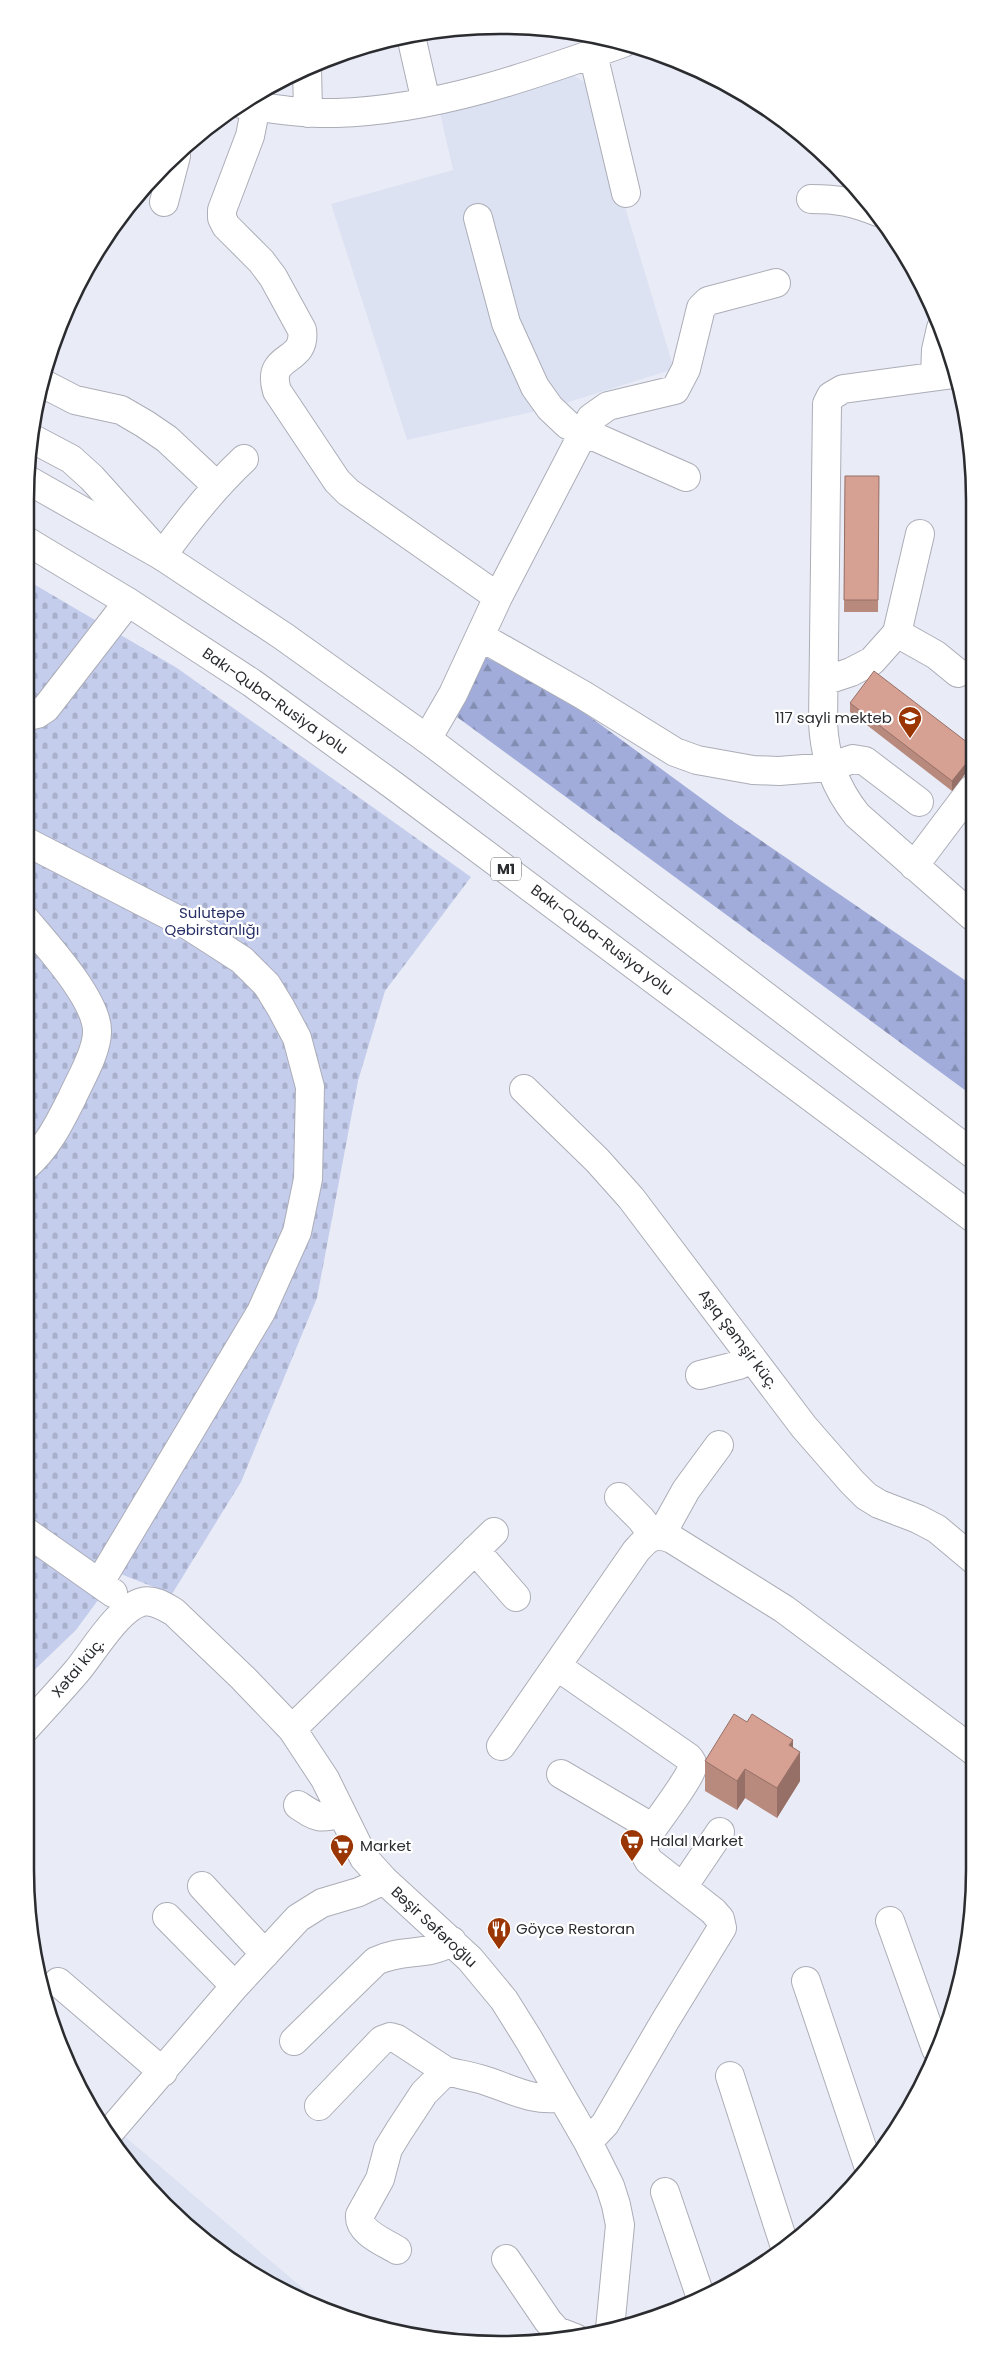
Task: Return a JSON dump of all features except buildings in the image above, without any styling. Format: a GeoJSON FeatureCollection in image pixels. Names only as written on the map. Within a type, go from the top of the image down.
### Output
{"type":"FeatureCollection","features":[{"type":"Feature","properties":{"kind":"main road"},"geometry":{"type":"LineString","coordinates":[[412,42],[426,102]]}},
{"type":"Feature","properties":{"kind":"main road"},"geometry":{"type":"LineString","coordinates":[[252,105],[308,113],[364,111],[426,102],[509,82],[611,48]]}},
{"type":"Feature","properties":{"kind":"main road"},"geometry":{"type":"LineString","coordinates":[[593,54],[626,193]]}},
{"type":"Feature","properties":{"kind":"main road"},"geometry":{"type":"LineString","coordinates":[[307,76],[308,113]]}},
{"type":"Feature","properties":{"kind":"main road"},"geometry":{"type":"LineString","coordinates":[[249,107],[250,136],[222,210],[222,218],[226,226],[261,260],[273,277],[302,330],[303,340],[301,348],[280,364],[275,371],[274,380],[277,390],[337,481],[348,492],[498,597]]}},
{"type":"Feature","properties":{"kind":"main road"},"geometry":{"type":"LineString","coordinates":[[164,202],[173,167]]}},
{"type":"Feature","properties":{"kind":"main road"},"geometry":{"type":"LineString","coordinates":[[812,199],[838,199],[861,205]]}},
{"type":"Feature","properties":{"kind":"main road"},"geometry":{"type":"LineString","coordinates":[[478,218],[506,323],[518,354],[535,387],[550,408],[568,425],[686,477]]}},
{"type":"Feature","properties":{"kind":"main road"},"geometry":{"type":"LineString","coordinates":[[427,739],[481,637],[498,597],[545,510],[582,432],[591,418],[608,406],[674,390],[686,369],[701,308],[708,301],[776,283]]}},
{"type":"Feature","properties":{"kind":"main road"},"geometry":{"type":"LineString","coordinates":[[938,340],[936,350],[945,375],[843,389],[830,396],[826,404],[824,746],[829,767],[846,800],[857,815],[966,911]]}},
{"type":"Feature","properties":{"kind":"main road"},"geometry":{"type":"LineString","coordinates":[[48,386],[74,400],[121,410],[145,424],[166,439],[216,485]]}},
{"type":"Feature","properties":{"kind":"main road"},"geometry":{"type":"LineString","coordinates":[[38,442],[71,460],[92,478],[162,556]]}},
{"type":"Feature","properties":{"kind":"main road"},"geometry":{"type":"LineString","coordinates":[[162,556],[191,515],[216,485],[244,459]]}},
{"type":"Feature","properties":{"kind":"main road"},"geometry":{"type":"LineString","coordinates":[[35,484],[162,556],[283,636],[427,739],[966,1149]]}},
{"type":"Feature","properties":{"kind":"main road"},"geometry":{"type":"LineString","coordinates":[[824,681],[851,672],[872,662],[897,633],[920,534]]}},
{"type":"Feature","properties":{"kind":"main road","name":"Bakı-Quba-Rusiya yolu"},"geometry":{"type":"LineString","coordinates":[[34,545],[128,602],[252,683],[393,785],[966,1213]]}},
{"type":"Feature","properties":{"kind":"main road"},"geometry":{"type":"LineString","coordinates":[[34,715],[46,708],[128,602]]}},
{"type":"Feature","properties":{"kind":"main road"},"geometry":{"type":"LineString","coordinates":[[897,633],[936,655],[958,673]]}},
{"type":"Feature","properties":{"kind":"main road"},"geometry":{"type":"LineString","coordinates":[[481,637],[583,695],[675,752],[697,760],[753,770],[779,771],[829,767],[854,759],[865,761],[919,802]]}},
{"type":"Feature","properties":{"kind":"main road"},"geometry":{"type":"LineString","coordinates":[[914,866],[966,797]]}},
{"type":"Feature","properties":{"kind":"main road"},"geometry":{"type":"LineString","coordinates":[[34,846],[186,924],[242,960],[267,985],[285,1015],[297,1038],[310,1087],[308,1179],[297,1232],[261,1312],[100,1582]]}},
{"type":"Feature","properties":{"kind":"main road"},"geometry":{"type":"LineString","coordinates":[[34,930],[74,981],[95,1019],[97,1030],[96,1041],[55,1132],[34,1159]]}},
{"type":"Feature","properties":{"kind":"main road","name":"Aşıq Şəmşir küç."},"geometry":{"type":"LineString","coordinates":[[524,1089],[597,1160],[631,1198],[804,1427],[866,1496],[879,1504],[918,1519],[937,1529],[966,1553]]}},
{"type":"Feature","properties":{"kind":"main road"},"geometry":{"type":"LineString","coordinates":[[700,1375],[739,1366],[752,1358]]}},
{"type":"Feature","properties":{"kind":"main road"},"geometry":{"type":"LineString","coordinates":[[501,1746],[636,1551],[657,1535],[686,1490],[719,1445]]}},
{"type":"Feature","properties":{"kind":"main road"},"geometry":{"type":"LineString","coordinates":[[619,1497],[657,1535],[672,1539],[784,1609],[966,1745]]}},
{"type":"Feature","properties":{"kind":"main road"},"geometry":{"type":"LineString","coordinates":[[34,1537],[100,1582],[130,1607]]}},
{"type":"Feature","properties":{"kind":"main road"},"geometry":{"type":"LineString","coordinates":[[292,1729],[485,1541],[516,1597]]}},
{"type":"Feature","properties":{"kind":"main road","name":"Bəşir Səfəroğlu"},"geometry":{"type":"LineString","coordinates":[[130,1607],[148,1601],[161,1604],[174,1612],[243,1678],[292,1729],[320,1771],[364,1858],[384,1880],[452,1941],[485,1976],[504,2000],[562,2096],[610,2186],[620,2225],[611,2322]]}},
{"type":"Feature","properties":{"kind":"main road","name":"Xətai küç."},"geometry":{"type":"LineString","coordinates":[[34,1719],[77,1671],[121,1615],[130,1607]]}},
{"type":"Feature","properties":{"kind":"main road"},"geometry":{"type":"LineString","coordinates":[[558,1666],[628,1713],[688,1757],[692,1768],[642,1845],[649,1861],[713,1910],[720,1919],[722,1928],[665,2020],[606,2124],[588,2142]]}},
{"type":"Feature","properties":{"kind":"main road"},"geometry":{"type":"LineString","coordinates":[[561,1774],[653,1828]]}},
{"type":"Feature","properties":{"kind":"main road"},"geometry":{"type":"LineString","coordinates":[[298,1805],[315,1816],[325,1818],[341,1814]]}},
{"type":"Feature","properties":{"kind":"main road"},"geometry":{"type":"LineString","coordinates":[[683,1887],[720,1832]]}},
{"type":"Feature","properties":{"kind":"main road"},"geometry":{"type":"LineString","coordinates":[[112,2129],[235,1986],[298,1918],[312,1908],[372,1887],[384,1880]]}},
{"type":"Feature","properties":{"kind":"main road"},"geometry":{"type":"LineString","coordinates":[[202,1886],[265,1954]]}},
{"type":"Feature","properties":{"kind":"main road"},"geometry":{"type":"LineString","coordinates":[[167,1918],[235,1986]]}},
{"type":"Feature","properties":{"kind":"main road"},"geometry":{"type":"LineString","coordinates":[[890,1921],[933,2042]]}},
{"type":"Feature","properties":{"kind":"main road"},"geometry":{"type":"LineString","coordinates":[[294,2041],[376,1961],[408,1951],[433,1951],[452,1941]]}},
{"type":"Feature","properties":{"kind":"main road"},"geometry":{"type":"LineString","coordinates":[[806,1981],[866,2159]]}},
{"type":"Feature","properties":{"kind":"main road"},"geometry":{"type":"LineString","coordinates":[[58,1982],[163,2072]]}},
{"type":"Feature","properties":{"kind":"main road"},"geometry":{"type":"LineString","coordinates":[[319,2106],[382,2040],[390,2037],[397,2038],[446,2071],[480,2079],[534,2097],[548,2100],[562,2096]]}},
{"type":"Feature","properties":{"kind":"main road"},"geometry":{"type":"LineString","coordinates":[[397,2250],[363,2228],[359,2222],[360,2215],[380,2179],[388,2149],[424,2093],[446,2071]]}},
{"type":"Feature","properties":{"kind":"main road"},"geometry":{"type":"LineString","coordinates":[[730,2076],[783,2241]]}},
{"type":"Feature","properties":{"kind":"main road"},"geometry":{"type":"LineString","coordinates":[[665,2192],[699,2291]]}},
{"type":"Feature","properties":{"kind":"main road"},"geometry":{"type":"LineString","coordinates":[[506,2259],[548,2321],[560,2332]]}},
{"type":"Feature","properties":{"kind":"shaded area"},"geometry":{"type":"Polygon","coordinates":[[[569,73],[590,85],[614,201],[623,200],[674,369],[550,408],[407,440],[331,204],[453,170],[440,113],[569,73]]]}},
{"type":"Feature","properties":{"kind":"shaded area"},"geometry":{"type":"Polygon","coordinates":[[[122,2134],[312,2297],[267,2274],[216,2240],[170,2200],[118,2138],[122,2134]]]}},
{"type":"Feature","properties":{"kind":"green space","name":"Sulutəpə Qəbirstanlığı"},"geometry":{"type":"Polygon","coordinates":[[[34,584],[177,668],[471,877],[385,991],[358,1081],[317,1298],[241,1482],[172,1594],[118,1573],[76,1630],[34,1670],[34,584]]]}},
{"type":"Feature","properties":{"kind":"green space"},"geometry":{"type":"Polygon","coordinates":[[[485,657],[556,692],[731,820],[966,981],[966,1091],[457,717],[485,657]]]}},
{"type":"Feature","properties":{"kind":"place","name":"117 sayli mekteb"},"geometry":{"type":"Point","coordinates":[910,739]}},
{"type":"Feature","properties":{"kind":"place","name":"Halal Market"},"geometry":{"type":"Point","coordinates":[632,1862]}},
{"type":"Feature","properties":{"kind":"place","name":"Market"},"geometry":{"type":"Point","coordinates":[342,1867]}},
{"type":"Feature","properties":{"kind":"place","name":"Göycə Restoran"},"geometry":{"type":"Point","coordinates":[499,1950]}}]}
